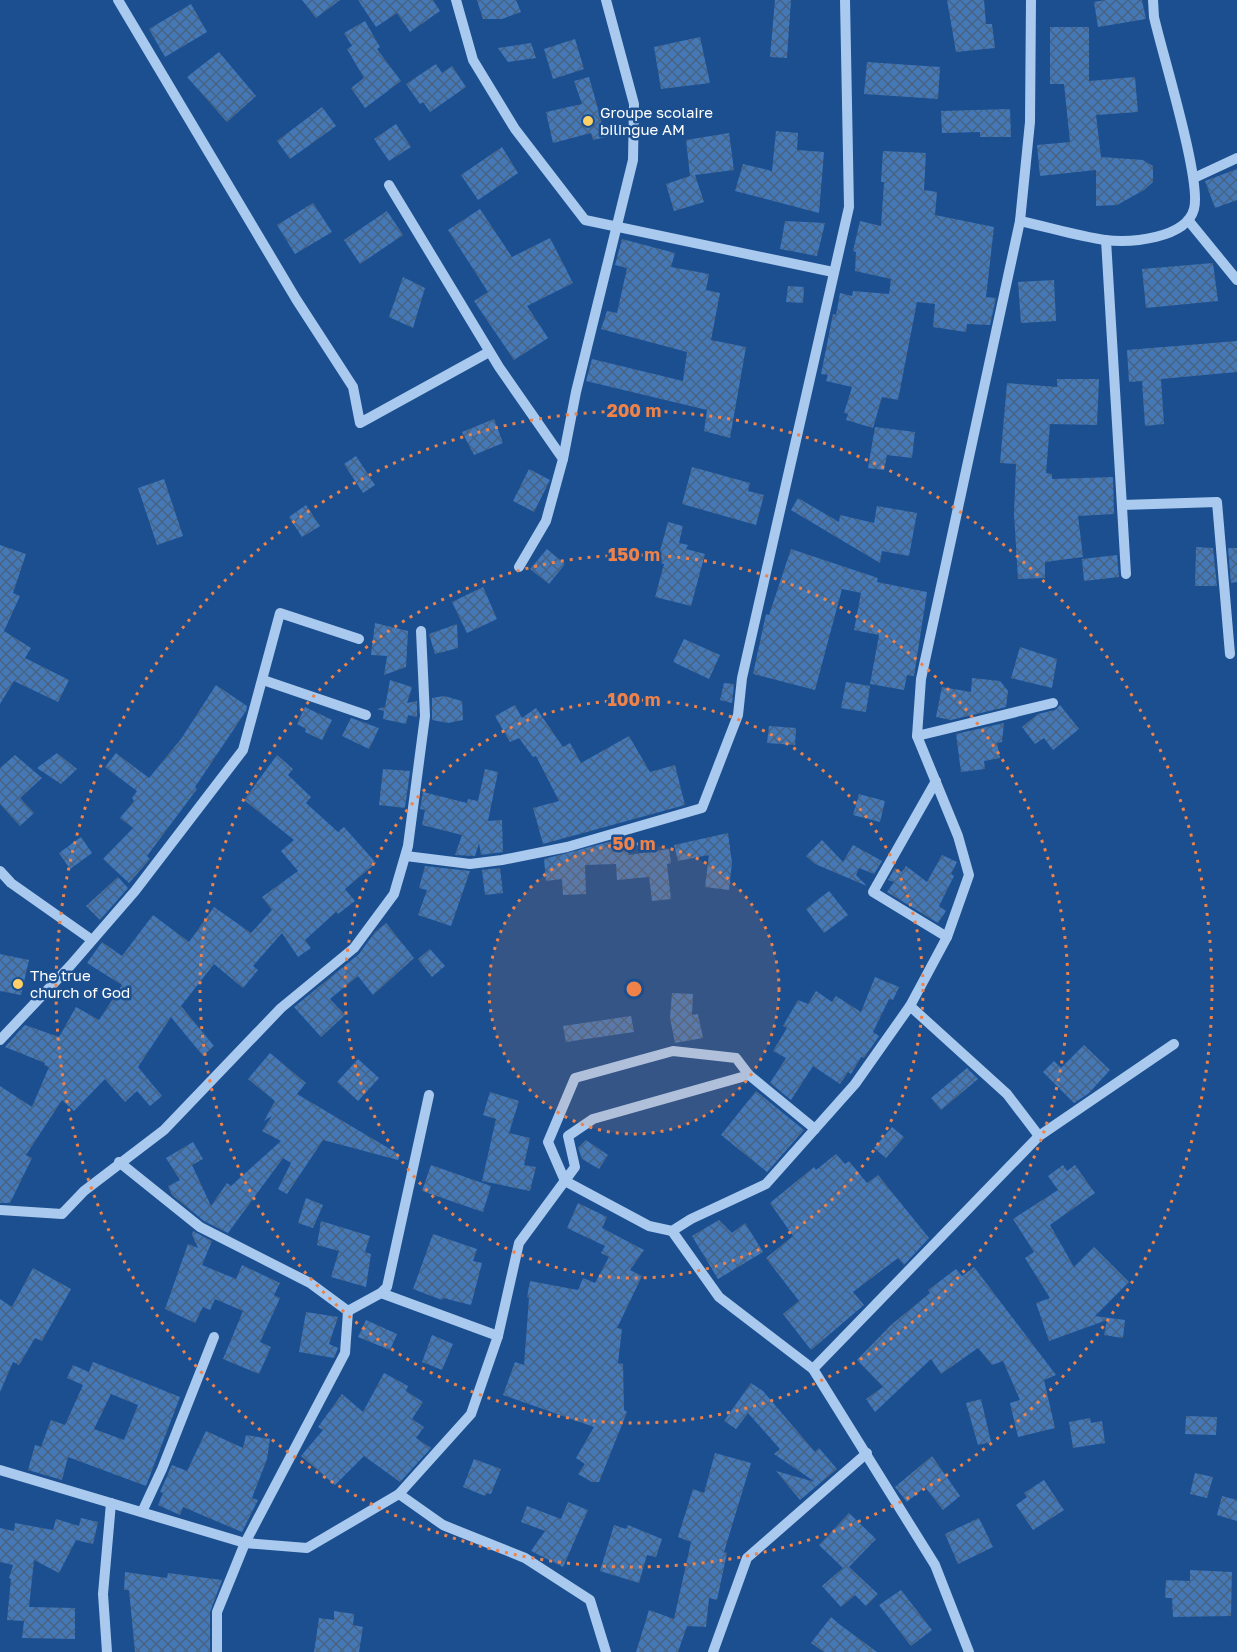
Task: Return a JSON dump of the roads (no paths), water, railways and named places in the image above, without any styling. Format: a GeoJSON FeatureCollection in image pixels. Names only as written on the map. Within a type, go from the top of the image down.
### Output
{"type":"FeatureCollection","features":[{"type":"Feature","properties":{"kind":"street"},"geometry":{"type":"LineString","coordinates":[[118,0],[296,299],[353,387],[360,423],[489,352]]}},
{"type":"Feature","properties":{"kind":"street"},"geometry":{"type":"LineString","coordinates":[[456,0],[473,60],[514,129],[585,220],[833,272]]}},
{"type":"Feature","properties":{"kind":"street"},"geometry":{"type":"LineString","coordinates":[[519,567],[546,521],[563,459],[576,392],[633,160],[634,104],[606,0]]}},
{"type":"Feature","properties":{"kind":"street"},"geometry":{"type":"LineString","coordinates":[[406,856],[470,864],[502,860],[567,847],[702,808],[738,715],[742,678],[849,207],[845,0]]}},
{"type":"Feature","properties":{"kind":"street"},"geometry":{"type":"LineString","coordinates":[[672,1231],[691,1219],[765,1184],[855,1084],[910,1006],[947,936],[969,875],[958,836],[917,736],[921,679],[1020,221],[1030,122],[1031,0]]}},
{"type":"Feature","properties":{"kind":"street"},"geometry":{"type":"LineString","coordinates":[[1020,221],[1106,240],[1144,239],[1173,232],[1188,220],[1195,209],[1194,178],[1161,47],[1153,0]]}},
{"type":"Feature","properties":{"kind":"street"},"geometry":{"type":"LineString","coordinates":[[1194,178],[1237,158]]}},
{"type":"Feature","properties":{"kind":"street"},"geometry":{"type":"LineString","coordinates":[[389,184],[489,352],[563,459]]}},
{"type":"Feature","properties":{"kind":"street"},"geometry":{"type":"LineString","coordinates":[[1188,220],[1237,280]]}},
{"type":"Feature","properties":{"kind":"street"},"geometry":{"type":"LineString","coordinates":[[1106,240],[1126,574]]}},
{"type":"Feature","properties":{"kind":"street"},"geometry":{"type":"LineString","coordinates":[[1122,506],[1217,502],[1230,654]]}},
{"type":"Feature","properties":{"kind":"street"},"geometry":{"type":"LineString","coordinates":[[0,1040],[92,940],[161,860],[243,750],[280,613],[359,639]]}},
{"type":"Feature","properties":{"kind":"street"},"geometry":{"type":"LineString","coordinates":[[0,1210],[62,1214],[84,1191],[119,1162],[164,1131],[281,1008],[354,948],[394,894],[398,875],[406,856],[425,716],[421,631]]}},
{"type":"Feature","properties":{"kind":"street"},"geometry":{"type":"LineString","coordinates":[[262,680],[366,715]]}},
{"type":"Feature","properties":{"kind":"street"},"geometry":{"type":"LineString","coordinates":[[917,736],[1053,703]]}},
{"type":"Feature","properties":{"kind":"street"},"geometry":{"type":"LineString","coordinates":[[936,781],[873,892],[947,936]]}},
{"type":"Feature","properties":{"kind":"street"},"geometry":{"type":"LineString","coordinates":[[0,871],[11,883],[92,940]]}},
{"type":"Feature","properties":{"kind":"street"},"geometry":{"type":"LineString","coordinates":[[910,1006],[1007,1094],[1039,1136]]}},
{"type":"Feature","properties":{"kind":"street"},"geometry":{"type":"LineString","coordinates":[[813,1369],[1039,1136],[1174,1044]]}},
{"type":"Feature","properties":{"kind":"street"},"geometry":{"type":"LineString","coordinates":[[815,1129],[749,1075],[736,1058],[673,1051],[575,1078],[548,1142],[565,1181],[649,1226],[672,1231],[719,1297],[813,1369],[935,1565],[969,1652]]}},
{"type":"Feature","properties":{"kind":"street"},"geometry":{"type":"LineString","coordinates":[[0,1470],[245,1544],[307,1548],[399,1494],[426,1467],[471,1414],[498,1336],[519,1242],[575,1167],[568,1136],[592,1119],[749,1075]]}},
{"type":"Feature","properties":{"kind":"street"},"geometry":{"type":"LineString","coordinates":[[348,1311],[381,1293],[387,1287],[429,1095]]}},
{"type":"Feature","properties":{"kind":"street"},"geometry":{"type":"LineString","coordinates":[[119,1162],[200,1227],[310,1283],[348,1311]]}},
{"type":"Feature","properties":{"kind":"street"},"geometry":{"type":"LineString","coordinates":[[381,1293],[498,1336]]}},
{"type":"Feature","properties":{"kind":"street"},"geometry":{"type":"LineString","coordinates":[[217,1652],[218,1612],[245,1544],[345,1353],[348,1311]]}},
{"type":"Feature","properties":{"kind":"street"},"geometry":{"type":"LineString","coordinates":[[142,1512],[162,1469],[214,1337]]}},
{"type":"Feature","properties":{"kind":"street"},"geometry":{"type":"LineString","coordinates":[[712,1652],[747,1558],[867,1453]]}},
{"type":"Feature","properties":{"kind":"street"},"geometry":{"type":"LineString","coordinates":[[399,1494],[444,1525],[525,1558],[590,1600],[606,1652]]}},
{"type":"Feature","properties":{"kind":"street"},"geometry":{"type":"LineString","coordinates":[[107,1652],[104,1594],[111,1503]]}},
{"type":"Feature","properties":{"kind":"place","name":"Groupe scolaire bilingue AM"},"geometry":{"type":"Point","coordinates":[588,121]}},
{"type":"Feature","properties":{"kind":"place","name":"The true church of God"},"geometry":{"type":"Point","coordinates":[18,984]}}]}
